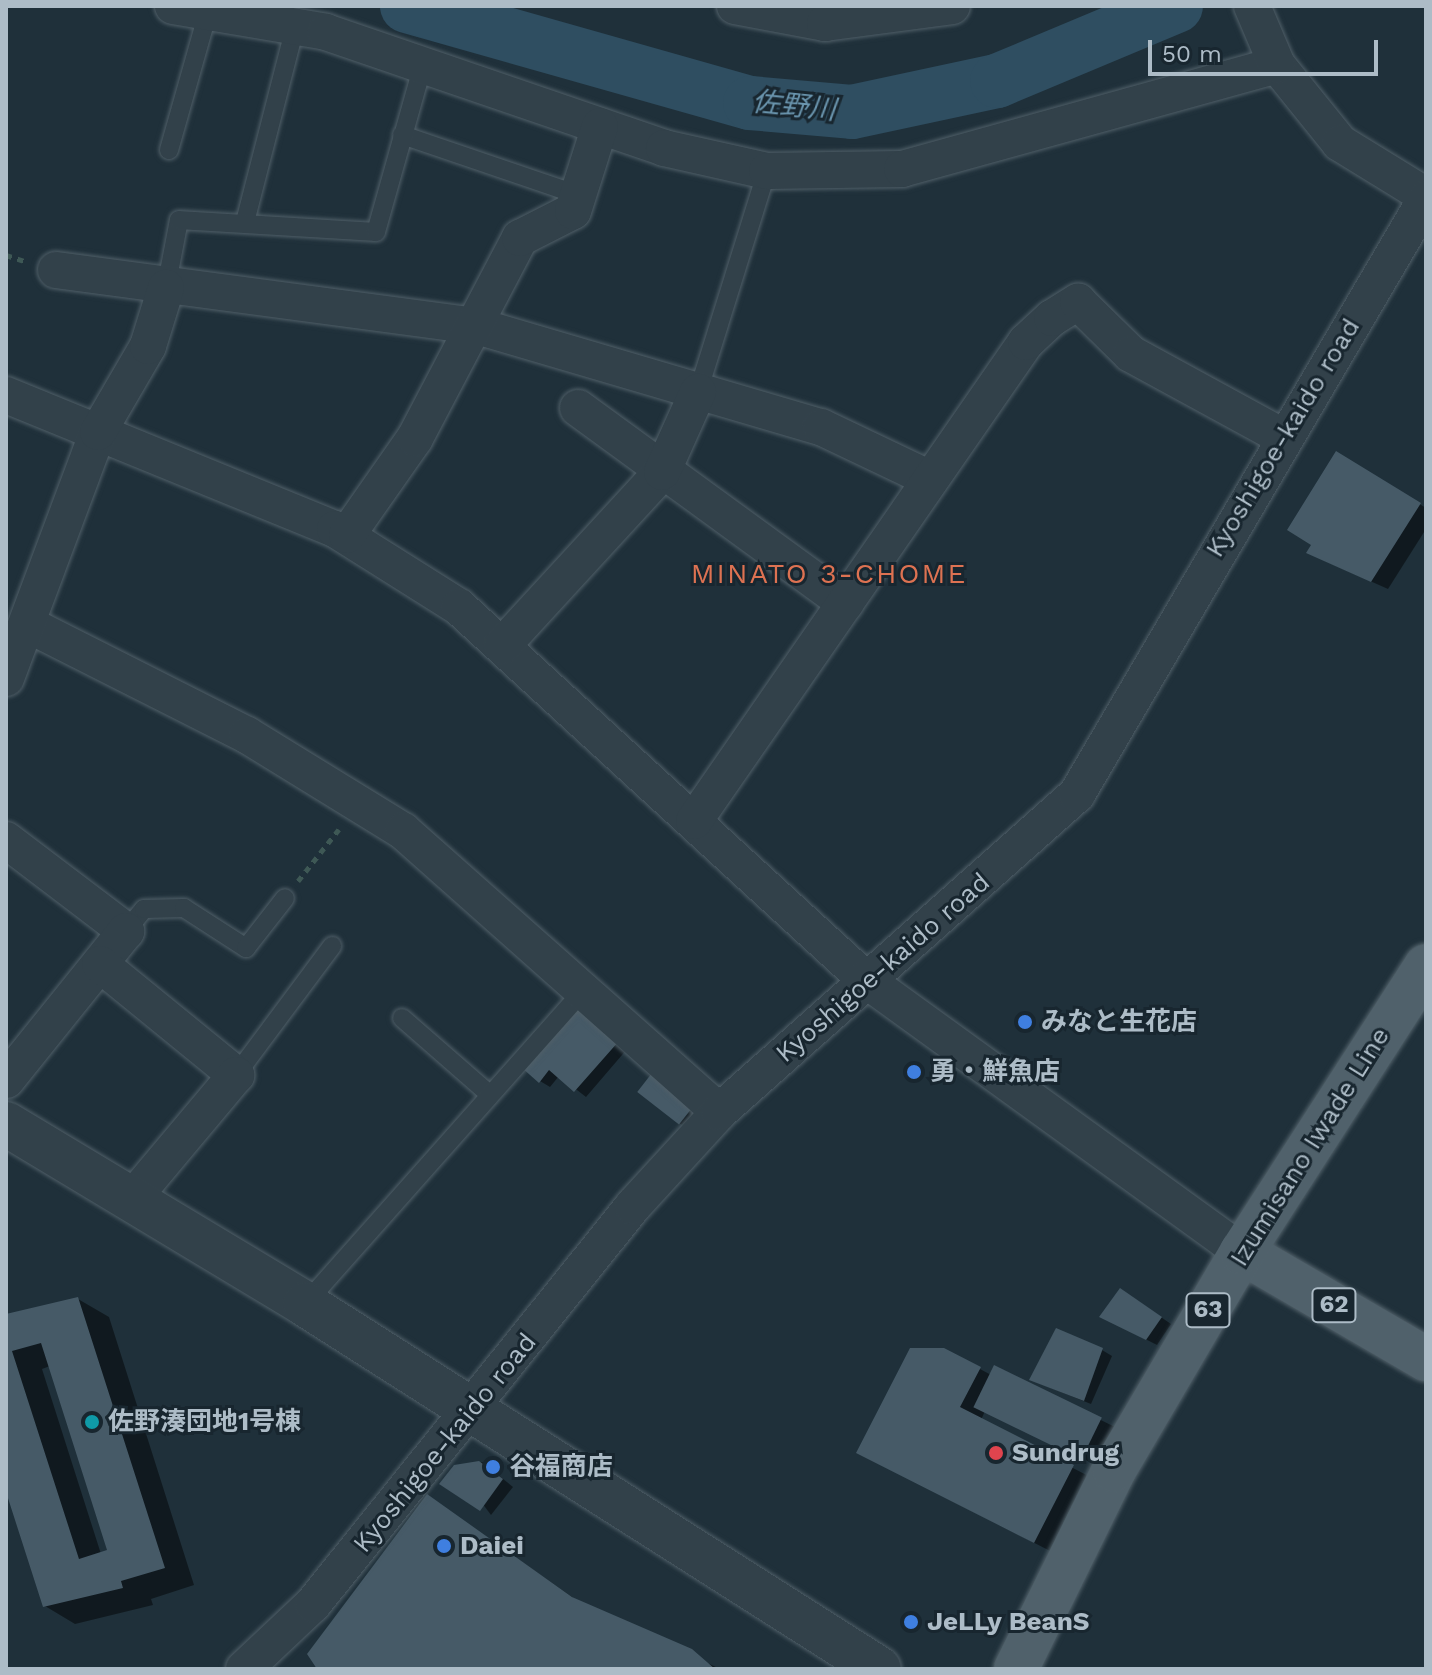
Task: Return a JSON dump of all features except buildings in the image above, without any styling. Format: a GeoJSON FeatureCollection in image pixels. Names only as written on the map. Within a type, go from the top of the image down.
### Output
{"type":"FeatureCollection","features":[{"type":"Feature","properties":{"kind":"main road","name":"Izumisano Iwade Line"},"geometry":{"type":"LineString","coordinates":[[1016,1669],[1114,1470],[1242,1252],[1426,966]]}},
{"type":"Feature","properties":{"kind":"main road","name":"62"},"geometry":{"type":"LineString","coordinates":[[1242,1252],[1426,1359]]}},
{"type":"Feature","properties":{"kind":"street"},"geometry":{"type":"LineString","coordinates":[[173,6],[295,27],[423,65],[600,126],[767,171],[902,169],[1276,60]]}},
{"type":"Feature","properties":{"kind":"street"},"geometry":{"type":"LineString","coordinates":[[735,6],[825,23],[952,6]]}},
{"type":"Feature","properties":{"kind":"street"},"geometry":{"type":"LineString","coordinates":[[1252,6],[1276,60],[1340,143],[1426,197]]}},
{"type":"Feature","properties":{"kind":"street"},"geometry":{"type":"LineString","coordinates":[[347,535],[415,438],[477,326],[520,238],[573,211],[600,126]]}},
{"type":"Feature","properties":{"kind":"street","name":"Kyoshigoe-kaido road"},"geometry":{"type":"LineString","coordinates":[[244,1669],[313,1604],[472,1413],[633,1206],[719,1112],[1077,794],[1426,197]]}},
{"type":"Feature","properties":{"kind":"street"},"geometry":{"type":"LineString","coordinates":[[56,270],[166,288],[477,326],[821,427],[930,479]]}},
{"type":"Feature","properties":{"kind":"street"},"geometry":{"type":"LineString","coordinates":[[6,678],[22,616],[98,432],[148,346],[166,288]]}},
{"type":"Feature","properties":{"kind":"street"},"geometry":{"type":"LineString","coordinates":[[694,821],[1026,342],[1078,302],[1131,354],[1283,437]]}},
{"type":"Feature","properties":{"kind":"street"},"geometry":{"type":"LineString","coordinates":[[502,646],[662,472],[698,392]]}},
{"type":"Feature","properties":{"kind":"street"},"geometry":{"type":"LineString","coordinates":[[6,395],[347,535],[459,607],[866,980],[1242,1252]]}},
{"type":"Feature","properties":{"kind":"street"},"geometry":{"type":"LineString","coordinates":[[578,408],[845,603]]}},
{"type":"Feature","properties":{"kind":"street"},"geometry":{"type":"LineString","coordinates":[[22,616],[360,802],[403,831],[719,1112]]}},
{"type":"Feature","properties":{"kind":"street"},"geometry":{"type":"LineString","coordinates":[[6,840],[126,931],[6,1080]]}},
{"type":"Feature","properties":{"kind":"street"},"geometry":{"type":"LineString","coordinates":[[100,964],[236,1075],[132,1199]]}},
{"type":"Feature","properties":{"kind":"street"},"geometry":{"type":"LineString","coordinates":[[6,1124],[305,1304],[879,1669]]}},
{"type":"Feature","properties":{"kind":"lane"},"geometry":{"type":"LineString","coordinates":[[169,150],[208,12]]}},
{"type":"Feature","properties":{"kind":"lane"},"geometry":{"type":"LineString","coordinates":[[245,222],[295,27]]}},
{"type":"Feature","properties":{"kind":"lane"},"geometry":{"type":"LineString","coordinates":[[166,288],[179,220],[376,232],[423,65]]}},
{"type":"Feature","properties":{"kind":"lane"},"geometry":{"type":"LineString","coordinates":[[402,135],[578,195]]}},
{"type":"Feature","properties":{"kind":"lane"},"geometry":{"type":"LineString","coordinates":[[698,392],[767,171]]}},
{"type":"Feature","properties":{"kind":"lane"},"geometry":{"type":"LineString","coordinates":[[126,931],[144,909],[184,908],[246,948],[285,898]]}},
{"type":"Feature","properties":{"kind":"lane"},"geometry":{"type":"LineString","coordinates":[[236,1075],[332,946]]}},
{"type":"Feature","properties":{"kind":"lane"},"geometry":{"type":"LineString","coordinates":[[305,1304],[488,1093],[583,991]]}},
{"type":"Feature","properties":{"kind":"lane"},"geometry":{"type":"LineString","coordinates":[[402,1018],[488,1093]]}},
{"type":"Feature","properties":{"kind":"path"},"geometry":{"type":"LineString","coordinates":[[285,898],[360,802]]}},
{"type":"Feature","properties":{"kind":"waterway","name":"佐野川"},"geometry":{"type":"LineString","coordinates":[[407,6],[750,103],[852,112],[997,81],[1176,6]]}},
{"type":"Feature","properties":{"kind":"place","name":"みなと生花店"},"geometry":{"type":"Point","coordinates":[1025,1022]}},
{"type":"Feature","properties":{"kind":"place","name":"勇・鮮魚店"},"geometry":{"type":"Point","coordinates":[914,1072]}},
{"type":"Feature","properties":{"kind":"place","name":"佐野湊団地1号棟"},"geometry":{"type":"Point","coordinates":[92,1422]}},
{"type":"Feature","properties":{"kind":"place","name":"Sundrug"},"geometry":{"type":"Point","coordinates":[996,1453]}},
{"type":"Feature","properties":{"kind":"place","name":"谷福商店"},"geometry":{"type":"Point","coordinates":[493,1467]}},
{"type":"Feature","properties":{"kind":"place","name":"Daiei"},"geometry":{"type":"Point","coordinates":[444,1546]}},
{"type":"Feature","properties":{"kind":"place","name":"JeLLy BeanS"},"geometry":{"type":"Point","coordinates":[911,1622]}},
{"type":"Feature","properties":{"kind":"district","name":"MINATO 3-CHOME"},"geometry":{"type":"Point","coordinates":[829,574]}}]}
